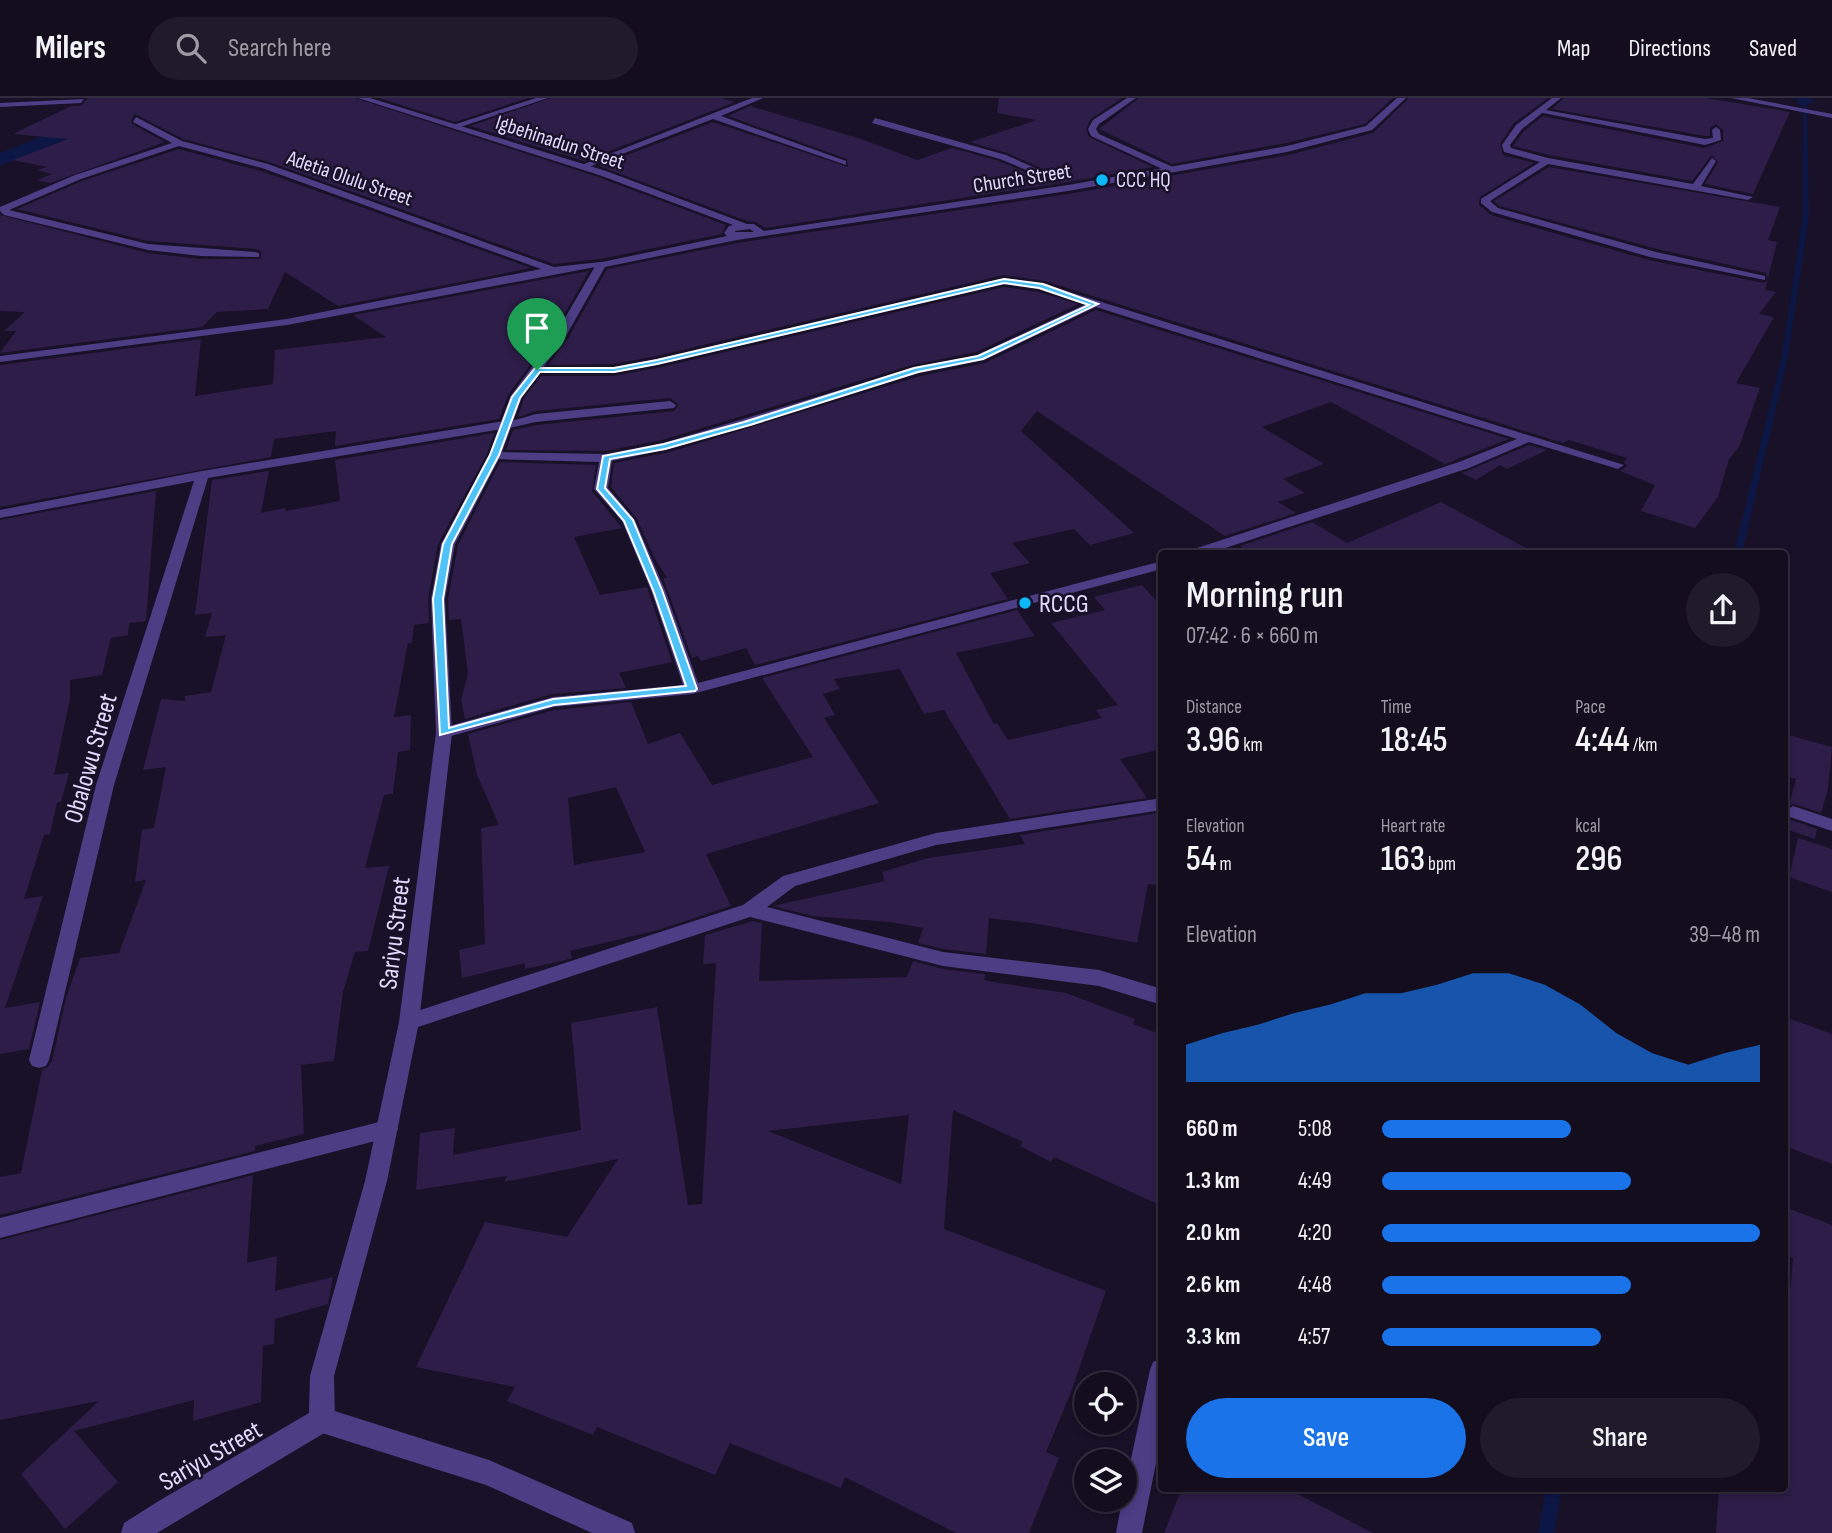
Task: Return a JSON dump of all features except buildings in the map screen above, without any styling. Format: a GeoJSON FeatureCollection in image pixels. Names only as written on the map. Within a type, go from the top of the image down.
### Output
{"type":"FeatureCollection","features":[{"type":"Feature","properties":{"kind":"street","name":"Igbehinadun Street"},"geometry":{"type":"LineString","coordinates":[[362,98],[583,166],[760,230],[757,235]]}},
{"type":"Feature","properties":{"kind":"street"},"geometry":{"type":"LineString","coordinates":[[454,126],[544,98]]}},
{"type":"Feature","properties":{"kind":"street"},"geometry":{"type":"LineString","coordinates":[[583,166],[759,98]]}},
{"type":"Feature","properties":{"kind":"street"},"geometry":{"type":"LineString","coordinates":[[1132,98],[1096,122],[1092,129],[1095,136],[1172,170]]}},
{"type":"Feature","properties":{"kind":"street","name":"Church Street"},"geometry":{"type":"LineString","coordinates":[[0,359],[288,322],[553,270],[601,265],[737,237],[887,218],[1172,170],[1353,134],[1380,121],[1402,98]]}},
{"type":"Feature","properties":{"kind":"street"},"geometry":{"type":"LineString","coordinates":[[1557,98],[1519,127],[1506,145],[1507,150],[1547,161],[1748,197]]}},
{"type":"Feature","properties":{"kind":"street"},"geometry":{"type":"LineString","coordinates":[[1735,98],[1832,116]]}},
{"type":"Feature","properties":{"kind":"street"},"geometry":{"type":"LineString","coordinates":[[0,105],[81,101]]}},
{"type":"Feature","properties":{"kind":"street"},"geometry":{"type":"LineString","coordinates":[[1543,111],[1705,142],[1717,140],[1716,130]]}},
{"type":"Feature","properties":{"kind":"street"},"geometry":{"type":"LineString","coordinates":[[710,115],[843,163]]}},
{"type":"Feature","properties":{"kind":"street","name":"Adetia Olulu Street"},"geometry":{"type":"LineString","coordinates":[[136,120],[179,143],[265,166],[553,270]]}},
{"type":"Feature","properties":{"kind":"street"},"geometry":{"type":"LineString","coordinates":[[875,121],[1003,157],[1055,179]]}},
{"type":"Feature","properties":{"kind":"street"},"geometry":{"type":"LineString","coordinates":[[179,143],[78,177],[3,209],[7,213],[47,225],[148,247],[189,253],[255,255]]}},
{"type":"Feature","properties":{"kind":"street"},"geometry":{"type":"LineString","coordinates":[[1547,161],[1484,201],[1495,210],[1654,256],[1761,278]]}},
{"type":"Feature","properties":{"kind":"street"},"geometry":{"type":"LineString","coordinates":[[1695,188],[1712,161]]}},
{"type":"Feature","properties":{"kind":"street"},"geometry":{"type":"LineString","coordinates":[[737,237],[729,231],[744,226]]}},
{"type":"Feature","properties":{"kind":"street","name":"Sariyu Street"},"geometry":{"type":"LineString","coordinates":[[134,1533],[166,1511],[322,1420],[322,1376],[376,1181],[409,1022],[444,733],[438,599],[448,544],[495,455],[516,397],[537,370],[601,265]]}},
{"type":"Feature","properties":{"kind":"street"},"geometry":{"type":"LineString","coordinates":[[537,370],[614,370],[657,362],[1004,281],[1040,286],[1618,465]]}},
{"type":"Feature","properties":{"kind":"street"},"geometry":{"type":"LineString","coordinates":[[495,455],[606,458],[665,446],[917,370],[980,358],[1095,304]]}},
{"type":"Feature","properties":{"kind":"street"},"geometry":{"type":"LineString","coordinates":[[0,514],[202,475],[536,418],[670,405]]}},
{"type":"Feature","properties":{"kind":"street"},"geometry":{"type":"LineString","coordinates":[[1205,550],[1464,465],[1529,438]]}},
{"type":"Feature","properties":{"kind":"street"},"geometry":{"type":"LineString","coordinates":[[606,458],[601,489],[628,520],[658,590],[692,689]]}},
{"type":"Feature","properties":{"kind":"street","name":"Obalowu Street"},"geometry":{"type":"LineString","coordinates":[[39,1060],[105,785],[202,475]]}},
{"type":"Feature","properties":{"kind":"street"},"geometry":{"type":"LineString","coordinates":[[444,733],[553,702],[692,689],[1158,566]]}},
{"type":"Feature","properties":{"kind":"street"},"geometry":{"type":"LineString","coordinates":[[409,1022],[750,910],[789,881],[936,839],[1158,805]]}},
{"type":"Feature","properties":{"kind":"street"},"geometry":{"type":"LineString","coordinates":[[1793,812],[1832,825]]}},
{"type":"Feature","properties":{"kind":"street"},"geometry":{"type":"LineString","coordinates":[[750,910],[943,959],[1099,978],[1158,996]]}},
{"type":"Feature","properties":{"kind":"street"},"geometry":{"type":"LineString","coordinates":[[0,1228],[387,1129]]}},
{"type":"Feature","properties":{"kind":"street"},"geometry":{"type":"LineString","coordinates":[[1129,1533],[1158,1390]]}},
{"type":"Feature","properties":{"kind":"street"},"geometry":{"type":"LineString","coordinates":[[322,1420],[489,1473],[622,1533]]}},
{"type":"Feature","properties":{"kind":"waterway"},"geometry":{"type":"LineString","coordinates":[[0,160],[154,98]]}},
{"type":"Feature","properties":{"kind":"waterway"},"geometry":{"type":"LineString","coordinates":[[1739,550],[1785,356],[1806,215],[1805,101]]}},
{"type":"Feature","properties":{"kind":"waterway"},"geometry":{"type":"LineString","coordinates":[[1546,1533],[1553,1492]]}},
{"type":"Feature","properties":{"kind":"place","name":"CCC HQ"},"geometry":{"type":"Point","coordinates":[1102,180]}},
{"type":"Feature","properties":{"kind":"place","name":"RCCG"},"geometry":{"type":"Point","coordinates":[1025,603]}},
{"type":"Feature","properties":{"kind":"route"},"geometry":{"type":"LineString","coordinates":[[1004,281],[1040,286],[1095,304],[980,358],[917,370],[747,423],[665,446],[606,458],[601,489],[628,520],[658,590],[675,646],[692,689],[553,702],[444,733],[438,599],[448,544],[495,455],[516,397],[537,370],[614,370],[657,362],[1004,281]]}}]}
